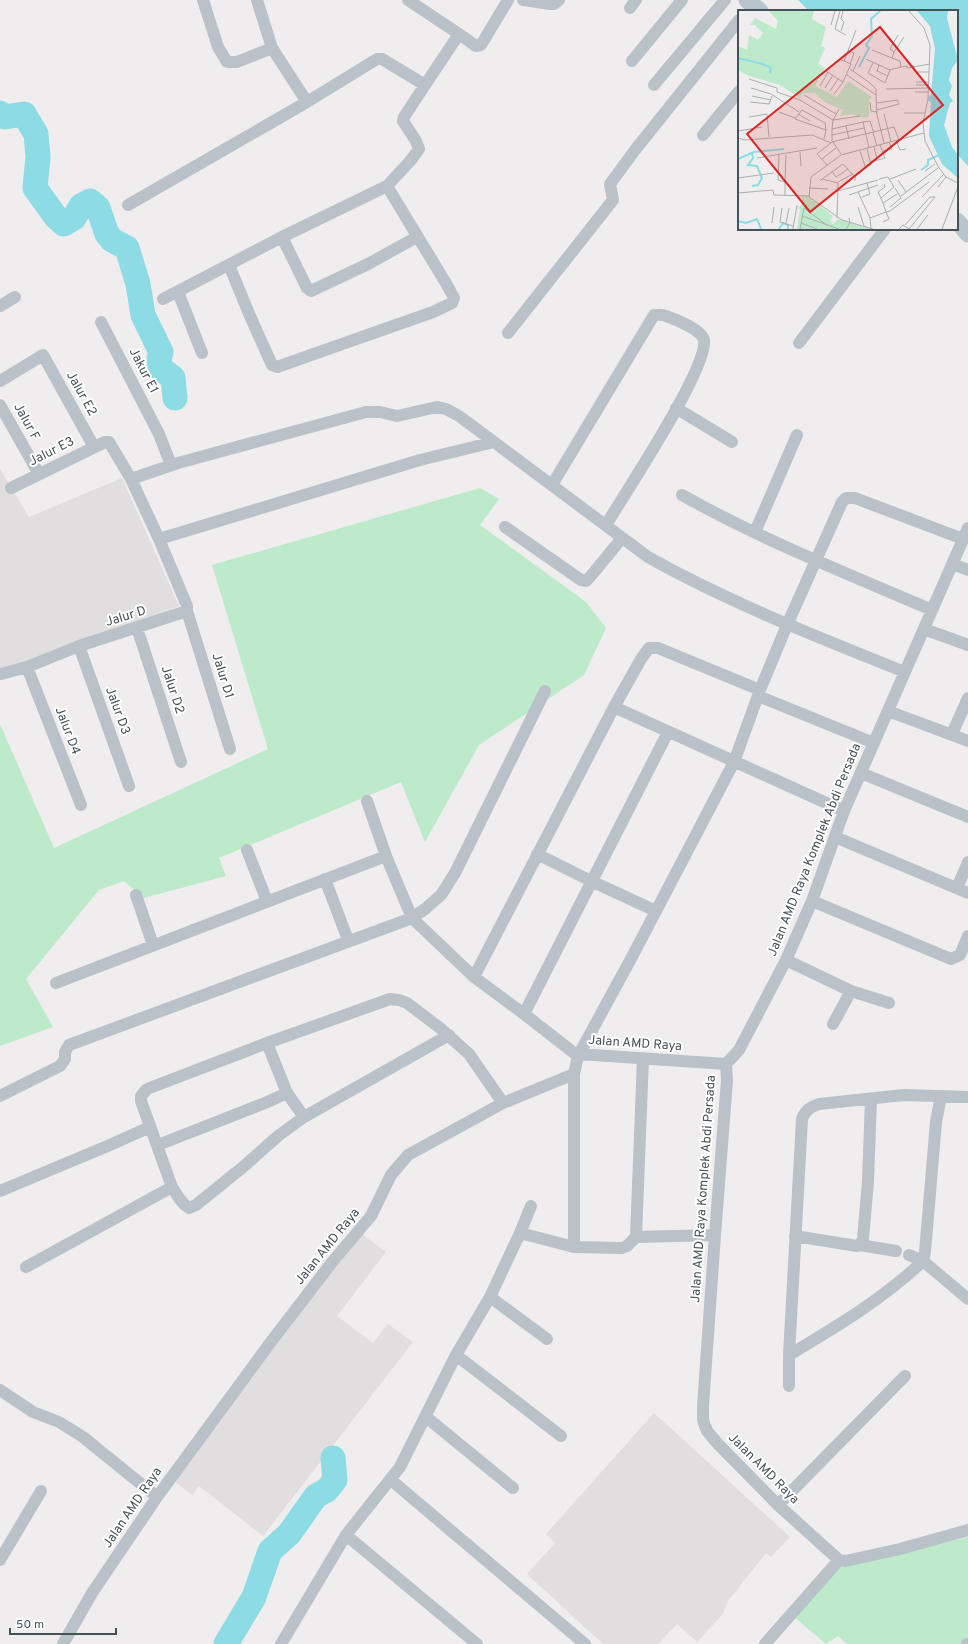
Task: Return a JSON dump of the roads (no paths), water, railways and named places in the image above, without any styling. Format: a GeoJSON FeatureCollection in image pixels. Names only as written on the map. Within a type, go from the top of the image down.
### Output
{"type":"FeatureCollection","features":[{"type":"Feature","properties":{"kind":"street"},"geometry":{"type":"LineString","coordinates":[[202,0],[218,47],[227,62],[237,62],[272,48]]}},
{"type":"Feature","properties":{"kind":"street"},"geometry":{"type":"LineString","coordinates":[[257,0],[272,48],[307,102]]}},
{"type":"Feature","properties":{"kind":"street"},"geometry":{"type":"LineString","coordinates":[[408,0],[476,46],[481,45],[508,0]]}},
{"type":"Feature","properties":{"kind":"street"},"geometry":{"type":"LineString","coordinates":[[523,0],[554,4],[559,0]]}},
{"type":"Feature","properties":{"kind":"street"},"geometry":{"type":"LineString","coordinates":[[632,61],[682,0]]}},
{"type":"Feature","properties":{"kind":"street"},"geometry":{"type":"LineString","coordinates":[[654,85],[725,0]]}},
{"type":"Feature","properties":{"kind":"street"},"geometry":{"type":"LineString","coordinates":[[508,333],[613,200],[610,184],[635,150],[738,21]]}},
{"type":"Feature","properties":{"kind":"street"},"geometry":{"type":"LineString","coordinates":[[163,299],[282,237],[387,186],[419,150],[416,141],[403,121],[404,117],[459,34]]}},
{"type":"Feature","properties":{"kind":"street"},"geometry":{"type":"LineString","coordinates":[[128,205],[307,102],[377,59],[382,59],[425,85]]}},
{"type":"Feature","properties":{"kind":"street"},"geometry":{"type":"LineString","coordinates":[[703,135],[738,92]]}},
{"type":"Feature","properties":{"kind":"street"},"geometry":{"type":"LineString","coordinates":[[229,265],[272,365],[276,367],[433,312],[452,302],[454,298],[387,186]]}},
{"type":"Feature","properties":{"kind":"street"},"geometry":{"type":"LineString","coordinates":[[958,222],[968,234]]}},
{"type":"Feature","properties":{"kind":"street"},"geometry":{"type":"LineString","coordinates":[[799,343],[884,230]]}},
{"type":"Feature","properties":{"kind":"street"},"geometry":{"type":"LineString","coordinates":[[282,237],[307,288],[310,291],[368,264],[417,237]]}},
{"type":"Feature","properties":{"kind":"street"},"geometry":{"type":"LineString","coordinates":[[178,292],[202,353]]}},
{"type":"Feature","properties":{"kind":"street"},"geometry":{"type":"LineString","coordinates":[[0,306],[15,297]]}},
{"type":"Feature","properties":{"kind":"street"},"geometry":{"type":"LineString","coordinates":[[552,485],[654,316],[665,315],[695,329],[702,335],[704,340],[695,373],[676,408],[606,525]]}},
{"type":"Feature","properties":{"kind":"street","name":"Jakur E1"},"geometry":{"type":"LineString","coordinates":[[102,322],[159,434],[171,466]]}},
{"type":"Feature","properties":{"kind":"street","name":"Jalur E2"},"geometry":{"type":"LineString","coordinates":[[0,380],[43,355],[100,444],[109,442],[131,479]]}},
{"type":"Feature","properties":{"kind":"street","name":"Jalur F"},"geometry":{"type":"LineString","coordinates":[[0,405],[39,474]]}},
{"type":"Feature","properties":{"kind":"street"},"geometry":{"type":"LineString","coordinates":[[187,611],[185,602],[159,539],[131,479],[171,466],[366,412],[380,412],[397,416],[437,407],[446,409],[459,416],[648,557],[671,570],[787,625],[905,672]]}},
{"type":"Feature","properties":{"kind":"street"},"geometry":{"type":"LineString","coordinates":[[676,408],[732,442]]}},
{"type":"Feature","properties":{"kind":"street"},"geometry":{"type":"LineString","coordinates":[[755,532],[797,435]]}},
{"type":"Feature","properties":{"kind":"street"},"geometry":{"type":"LineString","coordinates":[[159,539],[420,460],[494,442]]}},
{"type":"Feature","properties":{"kind":"street","name":"Jalur E3"},"geometry":{"type":"LineString","coordinates":[[12,488],[100,444]]}},
{"type":"Feature","properties":{"kind":"street"},"geometry":{"type":"LineString","coordinates":[[682,496],[716,514],[815,561],[932,610]]}},
{"type":"Feature","properties":{"kind":"street"},"geometry":{"type":"LineString","coordinates":[[366,801],[386,856],[412,918],[474,977],[578,1055],[734,762],[759,693],[787,625],[840,507],[846,498],[855,498],[963,539]]}},
{"type":"Feature","properties":{"kind":"street"},"geometry":{"type":"LineString","coordinates":[[505,527],[581,580],[586,581],[622,538]]}},
{"type":"Feature","properties":{"kind":"street","name":"Jalan AMD Raya Komplek Abdi Persada"},"geometry":{"type":"LineString","coordinates":[[705,1379],[728,1080],[726,1064],[739,1050],[786,960],[812,901],[844,811],[968,528]]}},
{"type":"Feature","properties":{"kind":"street"},"geometry":{"type":"LineString","coordinates":[[952,564],[968,570]]}},
{"type":"Feature","properties":{"kind":"street","name":"Jalur D"},"geometry":{"type":"LineString","coordinates":[[1,674],[27,667],[79,646],[187,611]]}},
{"type":"Feature","properties":{"kind":"street","name":"Jalur D1"},"geometry":{"type":"LineString","coordinates":[[187,611],[230,749]]}},
{"type":"Feature","properties":{"kind":"street","name":"Jalur D2"},"geometry":{"type":"LineString","coordinates":[[137,628],[181,762]]}},
{"type":"Feature","properties":{"kind":"street"},"geometry":{"type":"LineString","coordinates":[[924,629],[968,645]]}},
{"type":"Feature","properties":{"kind":"street","name":"Jalur D3"},"geometry":{"type":"LineString","coordinates":[[79,646],[130,786]]}},
{"type":"Feature","properties":{"kind":"street"},"geometry":{"type":"LineString","coordinates":[[474,977],[614,707],[649,648],[658,648],[874,744]]}},
{"type":"Feature","properties":{"kind":"street","name":"Jalur D4"},"geometry":{"type":"LineString","coordinates":[[27,667],[81,805]]}},
{"type":"Feature","properties":{"kind":"street"},"geometry":{"type":"LineString","coordinates":[[0,1096],[60,1066],[65,1059],[65,1052],[69,1045],[348,940],[412,918],[425,909],[440,895],[455,873],[545,691]]}},
{"type":"Feature","properties":{"kind":"street"},"geometry":{"type":"LineString","coordinates":[[952,734],[968,698]]}},
{"type":"Feature","properties":{"kind":"street"},"geometry":{"type":"LineString","coordinates":[[614,707],[844,811]]}},
{"type":"Feature","properties":{"kind":"street"},"geometry":{"type":"LineString","coordinates":[[888,712],[968,741]]}},
{"type":"Feature","properties":{"kind":"street"},"geometry":{"type":"LineString","coordinates":[[524,1014],[668,732]]}},
{"type":"Feature","properties":{"kind":"street"},"geometry":{"type":"LineString","coordinates":[[861,773],[968,817]]}},
{"type":"Feature","properties":{"kind":"street"},"geometry":{"type":"LineString","coordinates":[[835,837],[963,890],[968,862]]}},
{"type":"Feature","properties":{"kind":"street"},"geometry":{"type":"LineString","coordinates":[[247,850],[267,901]]}},
{"type":"Feature","properties":{"kind":"street"},"geometry":{"type":"LineString","coordinates":[[537,854],[656,911]]}},
{"type":"Feature","properties":{"kind":"street"},"geometry":{"type":"LineString","coordinates":[[56,983],[386,856]]}},
{"type":"Feature","properties":{"kind":"street"},"geometry":{"type":"LineString","coordinates":[[325,879],[348,940]]}},
{"type":"Feature","properties":{"kind":"street"},"geometry":{"type":"LineString","coordinates":[[136,895],[153,945]]}},
{"type":"Feature","properties":{"kind":"street"},"geometry":{"type":"LineString","coordinates":[[812,901],[951,959],[960,955],[968,936]]}},
{"type":"Feature","properties":{"kind":"street"},"geometry":{"type":"LineString","coordinates":[[786,960],[850,991],[889,1003]]}},
{"type":"Feature","properties":{"kind":"street"},"geometry":{"type":"LineString","coordinates":[[834,1024],[850,991]]}},
{"type":"Feature","properties":{"kind":"street"},"geometry":{"type":"LineString","coordinates":[[449,1035],[304,1117],[278,1136],[196,1205],[189,1208],[184,1205],[172,1187],[158,1145],[141,1102],[142,1096],[147,1089],[267,1043],[390,999],[407,1003],[449,1035],[469,1054],[503,1103]]}},
{"type":"Feature","properties":{"kind":"street"},"geometry":{"type":"LineString","coordinates":[[267,1043],[286,1092],[304,1117]]}},
{"type":"Feature","properties":{"kind":"street","name":"Jalan AMD Raya"},"geometry":{"type":"LineString","coordinates":[[63,1644],[92,1593],[157,1497],[270,1343],[333,1261],[371,1216],[391,1175],[408,1155],[503,1103],[574,1074],[578,1055],[726,1064]]}},
{"type":"Feature","properties":{"kind":"street"},"geometry":{"type":"LineString","coordinates":[[636,1238],[643,1058]]}},
{"type":"Feature","properties":{"kind":"street"},"geometry":{"type":"LineString","coordinates":[[574,1074],[574,1247]]}},
{"type":"Feature","properties":{"kind":"street"},"geometry":{"type":"LineString","coordinates":[[158,1145],[265,1103],[286,1092]]}},
{"type":"Feature","properties":{"kind":"street"},"geometry":{"type":"LineString","coordinates":[[789,1386],[795,1236],[802,1119],[804,1114],[809,1108],[819,1104],[904,1095],[968,1097]]}},
{"type":"Feature","properties":{"kind":"street"},"geometry":{"type":"LineString","coordinates":[[790,1355],[847,1320],[879,1298],[923,1262],[936,1122],[941,1096]]}},
{"type":"Feature","properties":{"kind":"street"},"geometry":{"type":"LineString","coordinates":[[860,1245],[863,1239],[868,1181],[871,1099]]}},
{"type":"Feature","properties":{"kind":"street"},"geometry":{"type":"LineString","coordinates":[[0,1191],[110,1146],[150,1127]]}},
{"type":"Feature","properties":{"kind":"street"},"geometry":{"type":"LineString","coordinates":[[26,1267],[172,1187]]}},
{"type":"Feature","properties":{"kind":"street"},"geometry":{"type":"LineString","coordinates":[[281,1644],[346,1535],[391,1480],[407,1454],[456,1355],[490,1297],[531,1206]]}},
{"type":"Feature","properties":{"kind":"street"},"geometry":{"type":"LineString","coordinates":[[520,1233],[574,1247],[622,1248],[627,1246],[636,1238],[715,1235]]}},
{"type":"Feature","properties":{"kind":"street"},"geometry":{"type":"LineString","coordinates":[[795,1236],[896,1251]]}},
{"type":"Feature","properties":{"kind":"street"},"geometry":{"type":"LineString","coordinates":[[909,1255],[923,1262],[968,1299]]}},
{"type":"Feature","properties":{"kind":"street"},"geometry":{"type":"LineString","coordinates":[[490,1297],[547,1339]]}},
{"type":"Feature","properties":{"kind":"street"},"geometry":{"type":"LineString","coordinates":[[456,1355],[561,1436]]}},
{"type":"Feature","properties":{"kind":"street"},"geometry":{"type":"LineString","coordinates":[[778,1506],[905,1376]]}},
{"type":"Feature","properties":{"kind":"street","name":"Jalan AMD Raya"},"geometry":{"type":"LineString","coordinates":[[705,1379],[703,1420],[707,1431],[778,1506],[839,1560]]}},
{"type":"Feature","properties":{"kind":"street"},"geometry":{"type":"LineString","coordinates":[[0,1390],[33,1412],[59,1422],[83,1437],[157,1497]]}},
{"type":"Feature","properties":{"kind":"street"},"geometry":{"type":"LineString","coordinates":[[426,1417],[513,1488]]}},
{"type":"Feature","properties":{"kind":"street"},"geometry":{"type":"LineString","coordinates":[[391,1480],[585,1644]]}},
{"type":"Feature","properties":{"kind":"street"},"geometry":{"type":"LineString","coordinates":[[0,1560],[40,1491]]}},
{"type":"Feature","properties":{"kind":"street"},"geometry":{"type":"LineString","coordinates":[[765,1644],[839,1560],[845,1561],[900,1549],[968,1530]]}},
{"type":"Feature","properties":{"kind":"street"},"geometry":{"type":"LineString","coordinates":[[346,1535],[477,1644]]}},
{"type":"Feature","properties":{"kind":"water"},"geometry":{"type":"Polygon","coordinates":[[[798,0],[968,0],[968,166],[958,155],[958,10],[808,10],[798,0]]]}},
{"type":"Feature","properties":{"kind":"waterway"},"geometry":{"type":"LineString","coordinates":[[0,113],[5,117],[24,114],[36,134],[38,157],[35,188],[56,217],[64,224],[74,218],[81,206],[90,201],[98,208],[107,234],[112,240],[127,248],[138,284],[143,315],[161,352],[159,359],[160,368],[173,378],[175,398]]}},
{"type":"Feature","properties":{"kind":"waterway"},"geometry":{"type":"LineString","coordinates":[[226,1644],[254,1597],[270,1551],[289,1534],[316,1496],[327,1490],[335,1480],[333,1458]]}}]}
